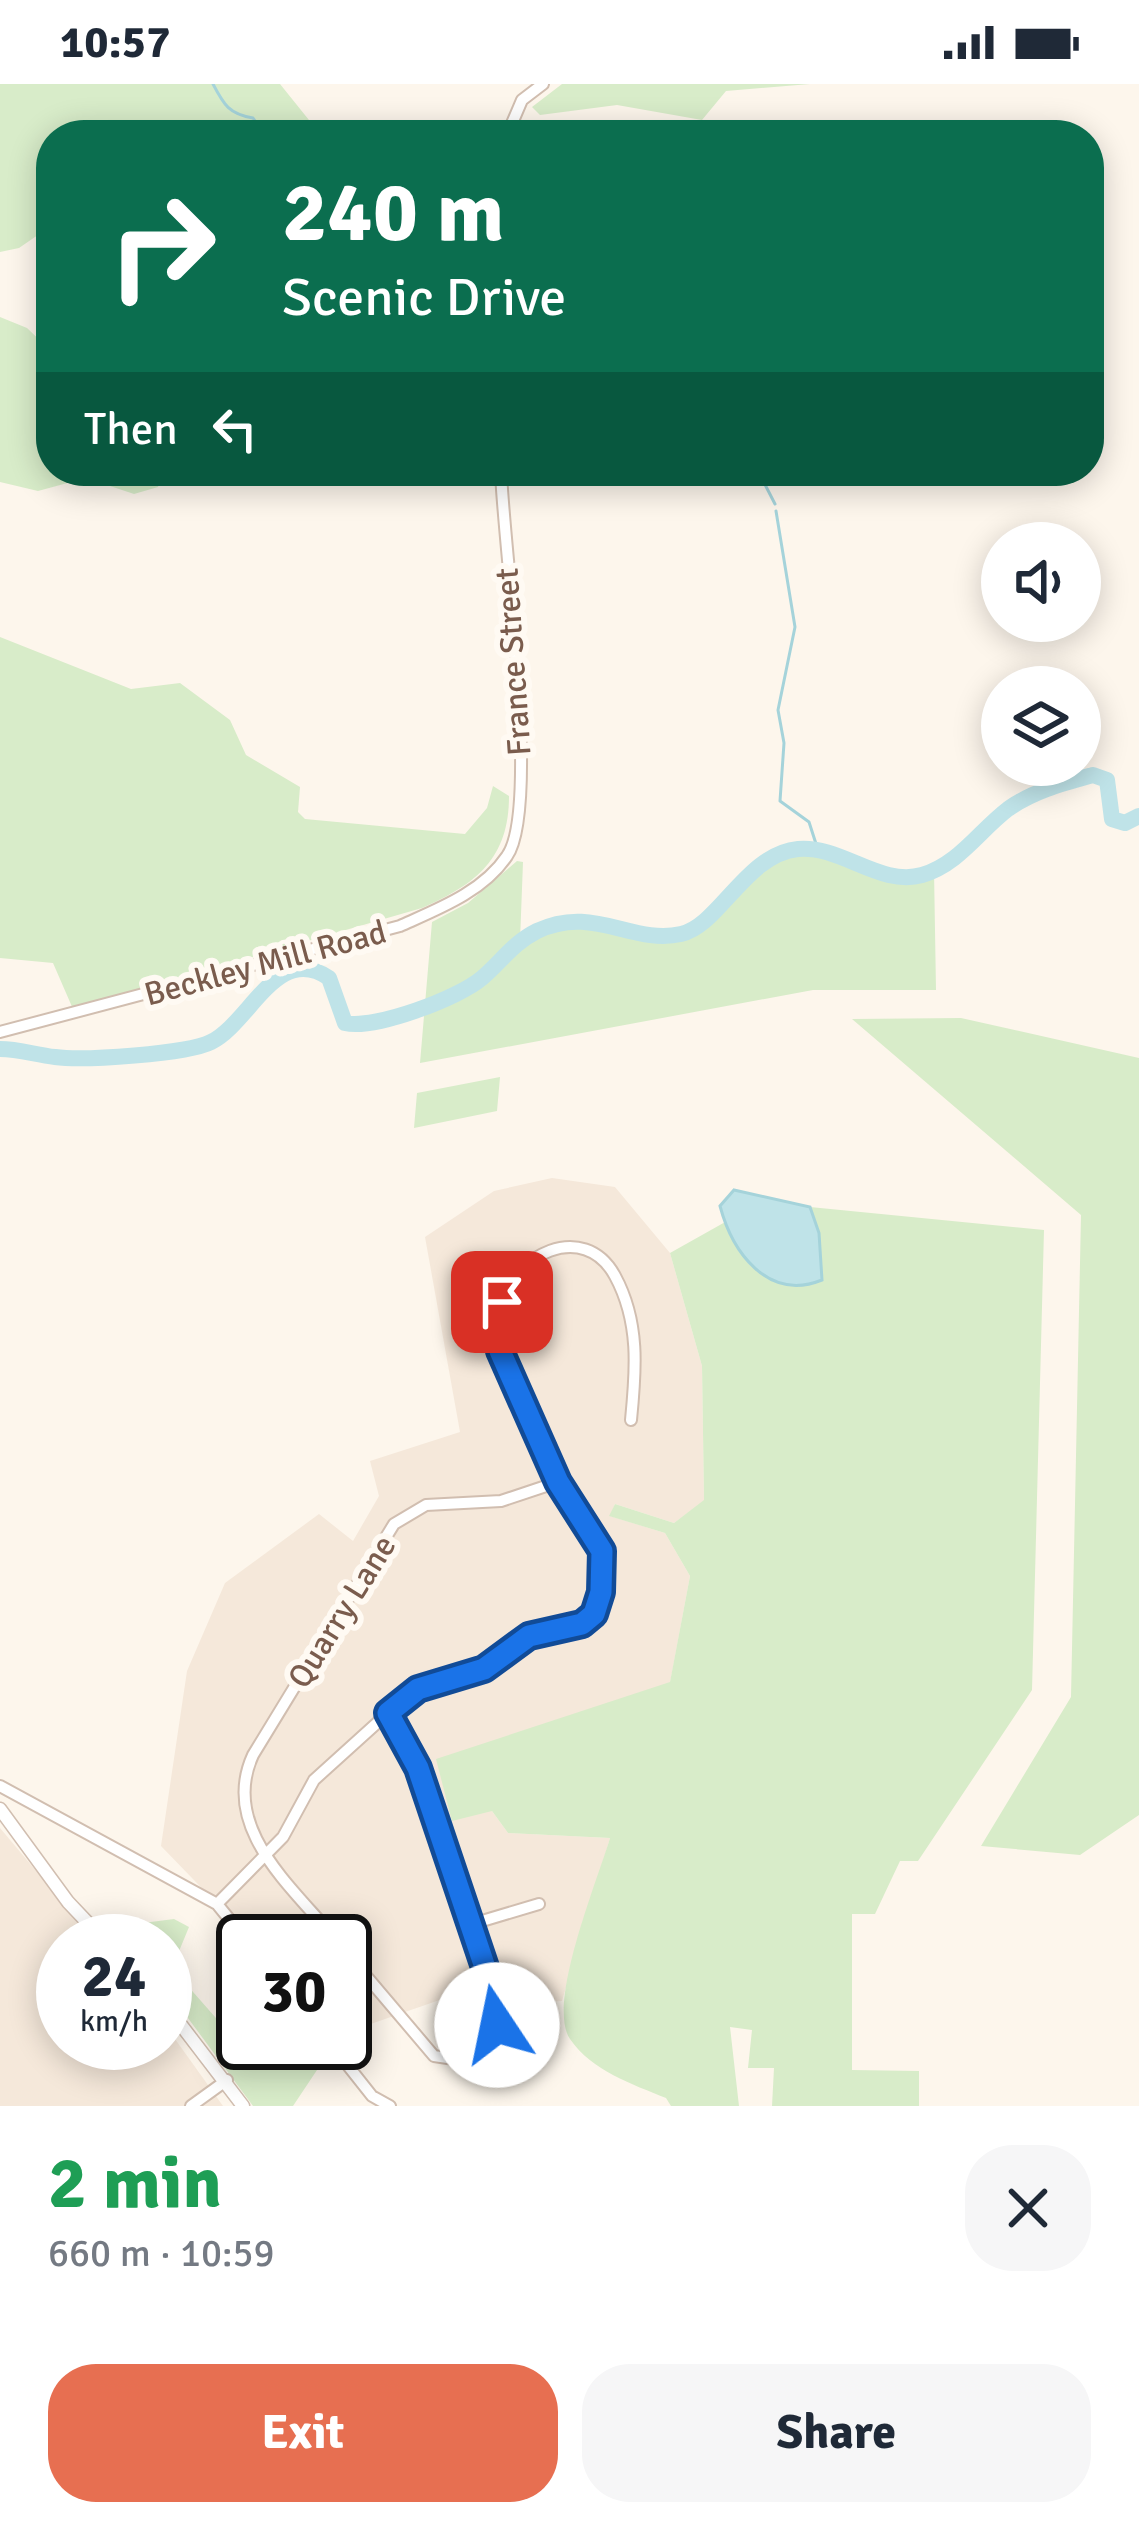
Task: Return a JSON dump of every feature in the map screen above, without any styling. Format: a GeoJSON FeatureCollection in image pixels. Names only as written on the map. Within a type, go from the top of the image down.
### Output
{"type":"FeatureCollection","features":[{"type":"Feature","properties":{"kind":"street"},"geometry":{"type":"LineString","coordinates":[[513,120],[522,100],[543,84]]}},
{"type":"Feature","properties":{"kind":"street","name":"France Street"},"geometry":{"type":"LineString","coordinates":[[502,486],[521,782],[510,853]]}},
{"type":"Feature","properties":{"kind":"street","name":"Beckley Mill Road"},"geometry":{"type":"LineString","coordinates":[[0,1032],[400,926],[453,903],[510,853]]}},
{"type":"Feature","properties":{"kind":"street"},"geometry":{"type":"LineString","coordinates":[[217,1904],[284,1837],[314,1780],[418,1689],[484,1669],[529,1636],[563,1631],[594,1614],[604,1570],[602,1551],[558,1482],[511,1378],[497,1329],[510,1278],[527,1259],[549,1250],[578,1249],[599,1258],[614,1273],[638,1351],[631,1420]]}},
{"type":"Feature","properties":{"kind":"street","name":"Quarry Lane"},"geometry":{"type":"LineString","coordinates":[[315,1914],[245,1821],[241,1789],[245,1772],[394,1524],[426,1505],[501,1501],[558,1482]]}},
{"type":"Feature","properties":{"kind":"street"},"geometry":{"type":"LineString","coordinates":[[372,1984],[434,2056],[461,2060],[488,2048],[498,2006],[418,1768],[388,1713]]}},
{"type":"Feature","properties":{"kind":"street"},"geometry":{"type":"LineString","coordinates":[[0,1786],[217,1904],[225,1914]]}},
{"type":"Feature","properties":{"kind":"street"},"geometry":{"type":"LineString","coordinates":[[0,1810],[79,1914]]}},
{"type":"Feature","properties":{"kind":"street"},"geometry":{"type":"LineString","coordinates":[[472,1924],[539,1904]]}},
{"type":"Feature","properties":{"kind":"street"},"geometry":{"type":"LineString","coordinates":[[192,2037],[243,2106]]}},
{"type":"Feature","properties":{"kind":"street"},"geometry":{"type":"LineString","coordinates":[[351,2070],[372,2096],[390,2106]]}},
{"type":"Feature","properties":{"kind":"street"},"geometry":{"type":"LineString","coordinates":[[190,2106],[227,2080]]}},
{"type":"Feature","properties":{"kind":"shaded area"},"geometry":{"type":"Polygon","coordinates":[[[552,1178],[615,1187],[670,1253],[702,1366],[704,1501],[674,1523],[615,1504],[610,1516],[665,1533],[690,1576],[670,1683],[492,1811],[508,1833],[610,1838],[562,2001],[476,2006],[471,1989],[372,2024],[372,1914],[227,1914],[161,1846],[187,1671],[225,1583],[319,1514],[353,1541],[379,1496],[370,1461],[460,1432],[425,1237],[494,1191],[552,1178]]]}},
{"type":"Feature","properties":{"kind":"shaded area"},"geometry":{"type":"Polygon","coordinates":[[[0,1828],[72,1914],[36,1914],[36,2070],[192,2070],[192,2063],[223,2106],[0,2106],[0,1828]]]}},
{"type":"Feature","properties":{"kind":"green space"},"geometry":{"type":"Polygon","coordinates":[[[0,84],[280,84],[309,120],[36,120],[36,236],[19,248],[0,252],[0,84]]]}},
{"type":"Feature","properties":{"kind":"green space"},"geometry":{"type":"Polygon","coordinates":[[[562,84],[810,84],[726,91],[702,120],[617,105],[540,115],[532,107],[562,84]]]}},
{"type":"Feature","properties":{"kind":"green space"},"geometry":{"type":"Polygon","coordinates":[[[0,317],[36,337],[36,486],[56,486],[38,491],[0,482],[0,317]]]}},
{"type":"Feature","properties":{"kind":"green space"},"geometry":{"type":"Polygon","coordinates":[[[110,486],[158,486],[158,487],[134,494],[110,486]]]}},
{"type":"Feature","properties":{"kind":"green space"},"geometry":{"type":"Polygon","coordinates":[[[0,637],[131,689],[180,683],[230,720],[246,755],[300,787],[298,812],[305,819],[465,834],[487,808],[493,786],[509,796],[503,836],[474,878],[422,908],[73,1009],[53,963],[0,958],[0,637]]]}},
{"type":"Feature","properties":{"kind":"green space"},"geometry":{"type":"Polygon","coordinates":[[[792,850],[829,854],[899,875],[934,870],[936,990],[813,990],[420,1063],[432,922],[468,903],[517,861],[523,862],[520,941],[570,922],[662,936],[694,929],[760,867],[792,850]]]}},
{"type":"Feature","properties":{"kind":"green space"},"geometry":{"type":"Polygon","coordinates":[[[961,1018],[1139,1058],[1139,1815],[1080,1855],[981,1846],[1071,1697],[1081,1215],[852,1019],[961,1018]]]}},
{"type":"Feature","properties":{"kind":"green space"},"geometry":{"type":"Polygon","coordinates":[[[500,1077],[497,1111],[414,1128],[417,1093],[500,1077]]]}},
{"type":"Feature","properties":{"kind":"green space"},"geometry":{"type":"Polygon","coordinates":[[[810,1207],[1044,1230],[1032,1690],[918,1861],[900,1861],[875,1914],[852,1914],[852,2070],[919,2071],[919,2106],[772,2106],[774,2068],[748,2068],[752,2030],[730,2027],[739,2106],[671,2106],[666,2098],[590,2060],[570,2039],[564,2022],[569,1971],[610,1838],[508,1833],[492,1811],[452,1821],[436,1759],[670,1682],[690,1576],[665,1533],[609,1516],[615,1504],[674,1523],[704,1500],[702,1366],[670,1253],[727,1221],[743,1256],[760,1271],[822,1279],[819,1233],[810,1207]]]}},
{"type":"Feature","properties":{"kind":"green space"},"geometry":{"type":"Polygon","coordinates":[[[192,1991],[216,2018],[216,2056],[192,2024],[192,1991]]]}},
{"type":"Feature","properties":{"kind":"green space"},"geometry":{"type":"Polygon","coordinates":[[[226,2070],[317,2070],[293,2106],[253,2106],[226,2070]]]}},
{"type":"Feature","properties":{"kind":"water"},"geometry":{"type":"Polygon","coordinates":[[[734,1190],[810,1207],[819,1233],[822,1280],[785,1284],[755,1268],[733,1240],[720,1206],[734,1190]]]}},
{"type":"Feature","properties":{"kind":"waterway"},"geometry":{"type":"LineString","coordinates":[[213,84],[228,107],[254,120]]}},
{"type":"Feature","properties":{"kind":"waterway"},"geometry":{"type":"LineString","coordinates":[[766,486],[775,504]]}},
{"type":"Feature","properties":{"kind":"waterway"},"geometry":{"type":"LineString","coordinates":[[776,511],[795,627],[778,710],[784,743],[780,801],[809,822],[818,850]]}},
{"type":"Feature","properties":{"kind":"waterway"},"geometry":{"type":"LineString","coordinates":[[0,1049],[88,1058],[199,1046],[225,1032],[265,989],[294,970],[311,970],[329,978],[345,1023],[395,1017],[471,986],[521,941],[557,924],[594,923],[646,934],[681,934],[708,918],[763,863],[798,849],[830,853],[891,875],[922,875],[958,855],[1018,803],[1093,775],[1107,780],[1112,819],[1125,823],[1139,816]]}},
{"type":"Feature","properties":{"kind":"route"},"geometry":{"type":"LineString","coordinates":[[497,2025],[498,2006],[418,1768],[388,1713],[432,1682],[484,1669],[529,1636],[582,1624],[594,1614],[601,1592],[602,1551],[558,1482],[500,1351],[497,1329],[502,1302]]}}]}
